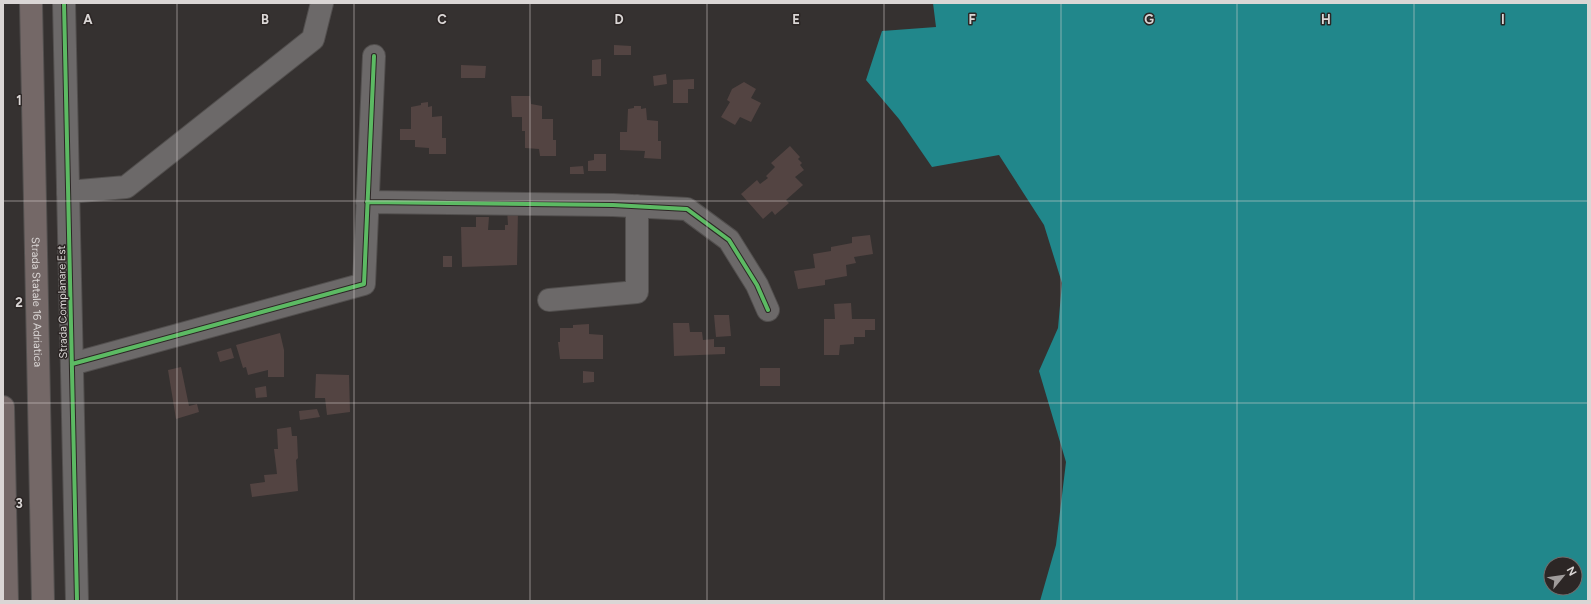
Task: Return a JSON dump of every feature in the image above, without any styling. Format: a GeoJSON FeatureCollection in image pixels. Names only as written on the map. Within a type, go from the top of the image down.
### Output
{"type":"FeatureCollection","features":[{"type":"Feature","properties":{"kind":"highway","name":"Strada Statale 16 Adriatica"},"geometry":{"type":"LineString","coordinates":[[31,3],[43,601]]}},
{"type":"Feature","properties":{"kind":"highway"},"geometry":{"type":"LineString","coordinates":[[3,407],[7,601]]}},
{"type":"Feature","properties":{"kind":"street","name":"Strada Complanare Est"},"geometry":{"type":"LineString","coordinates":[[64,3],[77,601]]}},
{"type":"Feature","properties":{"kind":"street"},"geometry":{"type":"LineString","coordinates":[[68,192],[126,187],[313,39],[322,3]]}},
{"type":"Feature","properties":{"kind":"street"},"geometry":{"type":"LineString","coordinates":[[72,364],[364,284],[374,56]]}},
{"type":"Feature","properties":{"kind":"street"},"geometry":{"type":"LineString","coordinates":[[367,202],[613,204],[687,209],[729,240],[757,285],[768,310]]}},
{"type":"Feature","properties":{"kind":"street"},"geometry":{"type":"LineString","coordinates":[[549,300],[637,292],[637,206]]}},
{"type":"Feature","properties":{"kind":"water"},"geometry":{"type":"Polygon","coordinates":[[[933,3],[1588,3],[1588,601],[1040,601],[1056,545],[1066,462],[1039,371],[1058,328],[1062,283],[1044,225],[999,155],[932,167],[899,119],[866,80],[882,31],[936,27],[933,3]]]}},
{"type":"Feature","properties":{"kind":"building"},"geometry":{"type":"Polygon","coordinates":[[[614,45],[631,46],[631,55],[614,55],[614,45]]]}},
{"type":"Feature","properties":{"kind":"building"},"geometry":{"type":"Polygon","coordinates":[[[601,59],[601,76],[592,76],[592,60],[601,59]]]}},
{"type":"Feature","properties":{"kind":"building"},"geometry":{"type":"Polygon","coordinates":[[[461,65],[486,66],[485,78],[461,78],[461,65]]]}},
{"type":"Feature","properties":{"kind":"building"},"geometry":{"type":"Polygon","coordinates":[[[666,74],[667,84],[654,86],[653,76],[666,74]]]}},
{"type":"Feature","properties":{"kind":"building"},"geometry":{"type":"Polygon","coordinates":[[[694,79],[694,89],[688,89],[688,103],[673,103],[673,80],[694,79]]]}},
{"type":"Feature","properties":{"kind":"building"},"geometry":{"type":"Polygon","coordinates":[[[744,82],[756,89],[751,98],[761,103],[751,122],[740,117],[735,125],[721,117],[730,102],[727,100],[732,89],[744,82]]]}},
{"type":"Feature","properties":{"kind":"building"},"geometry":{"type":"Polygon","coordinates":[[[511,96],[530,96],[531,104],[542,106],[542,119],[553,119],[553,140],[556,140],[556,156],[540,156],[539,149],[525,148],[525,131],[522,131],[522,117],[512,117],[511,96]]]}},
{"type":"Feature","properties":{"kind":"building"},"geometry":{"type":"Polygon","coordinates":[[[428,102],[428,107],[432,106],[432,117],[442,116],[442,138],[446,138],[446,154],[429,154],[429,148],[415,147],[415,140],[400,140],[400,129],[411,129],[411,107],[428,102]]]}},
{"type":"Feature","properties":{"kind":"building"},"geometry":{"type":"Polygon","coordinates":[[[634,106],[641,106],[641,109],[646,108],[647,120],[658,121],[658,141],[661,141],[661,159],[644,158],[645,151],[620,150],[620,132],[627,132],[628,109],[634,108],[634,106]]]}},
{"type":"Feature","properties":{"kind":"building"},"geometry":{"type":"Polygon","coordinates":[[[790,146],[800,157],[798,159],[802,163],[800,165],[804,170],[795,177],[803,185],[786,200],[789,203],[775,215],[772,211],[763,219],[741,194],[757,180],[760,184],[768,178],[766,176],[775,167],[771,163],[790,146]]]}},
{"type":"Feature","properties":{"kind":"building"},"geometry":{"type":"Polygon","coordinates":[[[594,154],[606,154],[606,171],[588,171],[588,161],[594,160],[594,154]]]}},
{"type":"Feature","properties":{"kind":"building"},"geometry":{"type":"Polygon","coordinates":[[[583,166],[584,174],[570,174],[570,167],[583,166]]]}},
{"type":"Feature","properties":{"kind":"building"},"geometry":{"type":"Polygon","coordinates":[[[507,210],[518,210],[517,265],[462,267],[461,227],[476,227],[476,217],[489,217],[488,230],[505,230],[505,225],[508,225],[507,210]]]}},
{"type":"Feature","properties":{"kind":"building"},"geometry":{"type":"Polygon","coordinates":[[[870,235],[873,254],[854,257],[856,263],[846,265],[847,276],[825,280],[825,285],[798,289],[794,271],[815,268],[813,254],[831,251],[831,247],[852,243],[852,237],[870,235]]]}},
{"type":"Feature","properties":{"kind":"building"},"geometry":{"type":"Polygon","coordinates":[[[443,256],[452,256],[452,267],[443,267],[443,256]]]}},
{"type":"Feature","properties":{"kind":"building"},"geometry":{"type":"Polygon","coordinates":[[[851,303],[852,319],[875,319],[875,330],[865,330],[865,337],[854,337],[854,344],[840,345],[839,355],[824,355],[824,319],[835,319],[834,304],[851,303]]]}},
{"type":"Feature","properties":{"kind":"building"},"geometry":{"type":"Polygon","coordinates":[[[714,315],[729,315],[731,336],[716,337],[714,315]]]}},
{"type":"Feature","properties":{"kind":"building"},"geometry":{"type":"Polygon","coordinates":[[[673,323],[689,323],[690,332],[702,332],[703,340],[714,339],[714,347],[725,347],[725,354],[674,356],[673,323]]]}},
{"type":"Feature","properties":{"kind":"building"},"geometry":{"type":"Polygon","coordinates":[[[589,324],[589,334],[603,335],[603,359],[560,359],[558,342],[560,342],[560,328],[573,328],[573,325],[589,324]]]}},
{"type":"Feature","properties":{"kind":"building"},"geometry":{"type":"Polygon","coordinates":[[[280,333],[284,350],[284,377],[268,377],[268,370],[248,375],[246,367],[243,368],[236,345],[280,333]]]}},
{"type":"Feature","properties":{"kind":"building"},"geometry":{"type":"Polygon","coordinates":[[[231,348],[234,358],[220,362],[217,352],[231,348]]]}},
{"type":"Feature","properties":{"kind":"building"},"geometry":{"type":"Polygon","coordinates":[[[181,367],[189,406],[197,404],[199,412],[176,419],[168,370],[181,367]]]}},
{"type":"Feature","properties":{"kind":"building"},"geometry":{"type":"Polygon","coordinates":[[[760,368],[780,368],[780,386],[760,386],[760,368]]]}},
{"type":"Feature","properties":{"kind":"building"},"geometry":{"type":"Polygon","coordinates":[[[583,371],[594,372],[594,382],[583,383],[583,371]]]}},
{"type":"Feature","properties":{"kind":"building"},"geometry":{"type":"Polygon","coordinates":[[[316,374],[349,375],[350,412],[327,415],[325,398],[315,398],[316,374]]]}},
{"type":"Feature","properties":{"kind":"building"},"geometry":{"type":"Polygon","coordinates":[[[266,386],[267,397],[256,398],[255,388],[266,386]]]}},
{"type":"Feature","properties":{"kind":"building"},"geometry":{"type":"Polygon","coordinates":[[[317,409],[320,417],[300,420],[299,411],[317,409]]]}},
{"type":"Feature","properties":{"kind":"building"},"geometry":{"type":"Polygon","coordinates":[[[291,427],[292,436],[297,436],[298,458],[296,460],[298,491],[252,497],[250,484],[265,482],[264,475],[277,474],[274,449],[278,449],[277,429],[291,427]]]}},
{"type":"Feature","properties":{"kind":"cycle path"},"geometry":{"type":"LineString","coordinates":[[64,3],[77,601]]}},
{"type":"Feature","properties":{"kind":"cycle path"},"geometry":{"type":"LineString","coordinates":[[72,364],[364,284],[374,56]]}},
{"type":"Feature","properties":{"kind":"cycle path"},"geometry":{"type":"LineString","coordinates":[[367,202],[613,205],[687,209],[729,240],[757,285],[768,310]]}}]}
